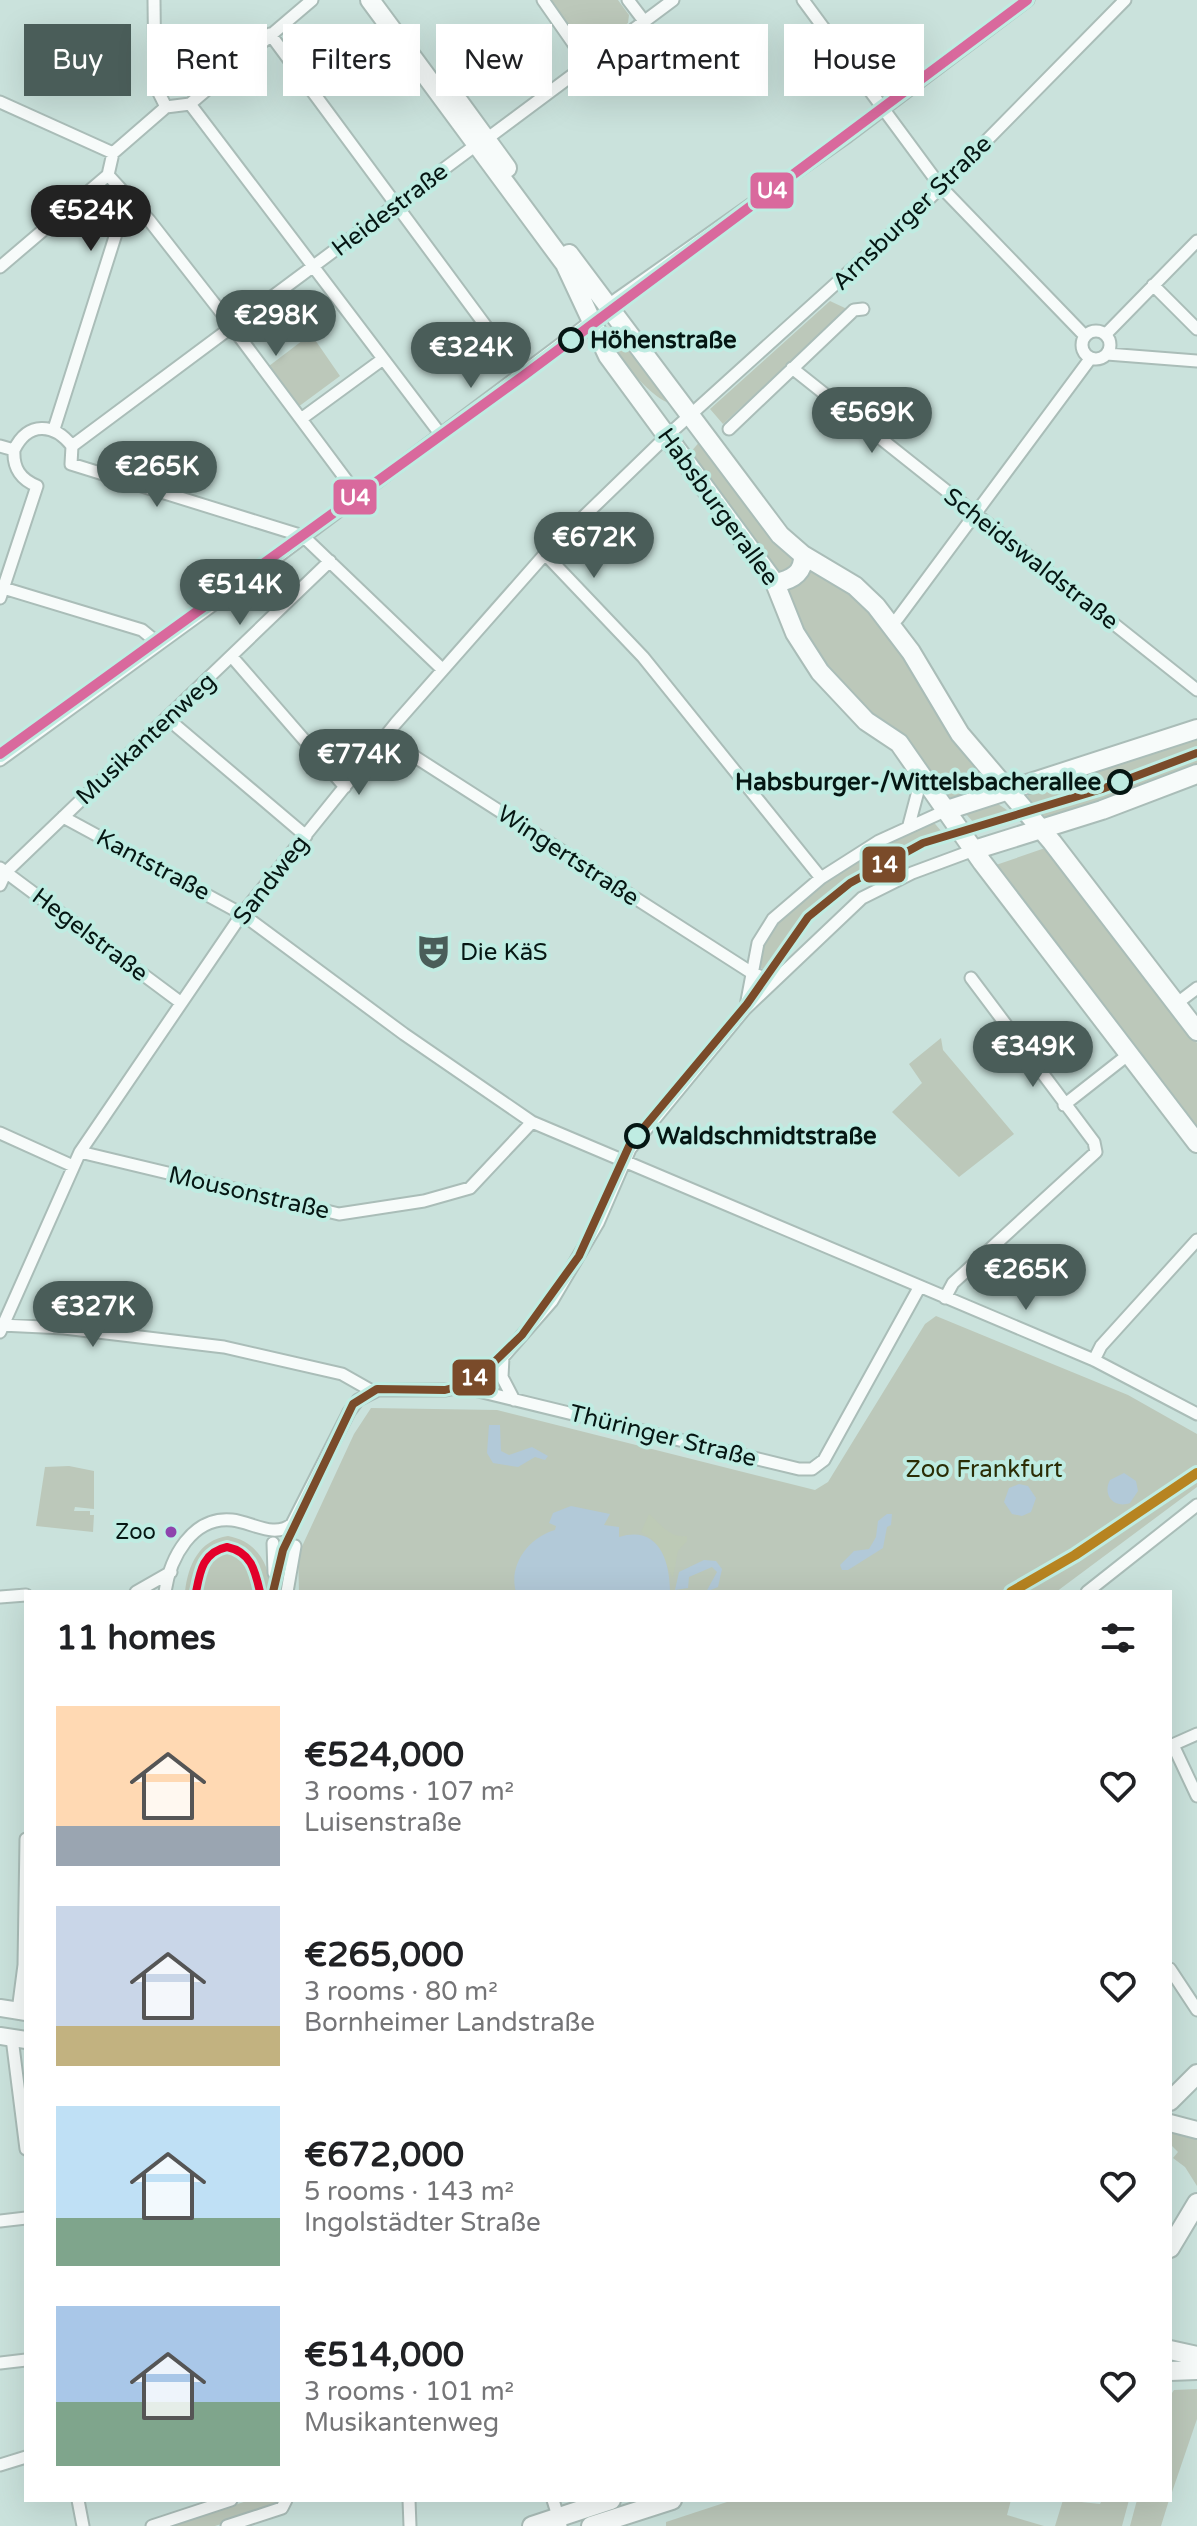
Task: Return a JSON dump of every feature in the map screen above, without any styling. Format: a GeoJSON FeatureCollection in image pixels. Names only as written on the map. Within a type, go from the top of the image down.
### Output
{"type":"FeatureCollection","features":[{"type":"Feature","properties":{"kind":"main road"},"geometry":{"type":"LineString","coordinates":[[370,0],[607,306]]}},
{"type":"Feature","properties":{"kind":"main road"},"geometry":{"type":"LineString","coordinates":[[383,0],[565,264],[590,322],[635,344]]}},
{"type":"Feature","properties":{"kind":"main road","name":"Habsburgerallee"},"geometry":{"type":"LineString","coordinates":[[607,306],[780,535],[803,555],[855,586],[890,624],[922,669],[943,710],[1042,830],[1197,1031]]}},
{"type":"Feature","properties":{"kind":"main road","name":"Habsburgerallee"},"geometry":{"type":"LineString","coordinates":[[590,322],[640,400],[775,583],[795,633],[820,672],[866,721],[899,743],[974,850],[1197,1143]]}},
{"type":"Feature","properties":{"kind":"main road"},"geometry":{"type":"LineString","coordinates":[[640,400],[682,409],[667,436]]}},
{"type":"Feature","properties":{"kind":"main road"},"geometry":{"type":"LineString","coordinates":[[775,583],[794,577],[803,564],[803,555]]}},
{"type":"Feature","properties":{"kind":"main road"},"geometry":{"type":"LineString","coordinates":[[952,817],[1008,792],[1197,729]]}},
{"type":"Feature","properties":{"kind":"main road"},"geometry":{"type":"LineString","coordinates":[[974,850],[1042,830],[1197,774]]}},
{"type":"Feature","properties":{"kind":"main road"},"geometry":{"type":"LineString","coordinates":[[1008,840],[1023,809]]}},
{"type":"Feature","properties":{"kind":"main road"},"geometry":{"type":"LineString","coordinates":[[952,817],[1008,840]]}},
{"type":"Feature","properties":{"kind":"main road"},"geometry":{"type":"LineString","coordinates":[[0,2008],[22,2011]]}},
{"type":"Feature","properties":{"kind":"main road"},"geometry":{"type":"LineString","coordinates":[[1172,2099],[1197,2074]]}},
{"type":"Feature","properties":{"kind":"main road"},"geometry":{"type":"LineString","coordinates":[[1172,2115],[1197,2121]]}},
{"type":"Feature","properties":{"kind":"main road"},"geometry":{"type":"LineString","coordinates":[[1172,2124],[1197,2130]]}},
{"type":"Feature","properties":{"kind":"main road"},"geometry":{"type":"LineString","coordinates":[[1172,2245],[1197,2203]]}},
{"type":"Feature","properties":{"kind":"main road"},"geometry":{"type":"LineString","coordinates":[[1172,2350],[1197,2356]]}},
{"type":"Feature","properties":{"kind":"main road"},"geometry":{"type":"LineString","coordinates":[[1172,2371],[1197,2370]]}},
{"type":"Feature","properties":{"kind":"main road"},"geometry":{"type":"LineString","coordinates":[[532,2526],[557,2514],[603,2502]]}},
{"type":"Feature","properties":{"kind":"main road"},"geometry":{"type":"LineString","coordinates":[[591,2526],[666,2502]]}},
{"type":"Feature","properties":{"kind":"street"},"geometry":{"type":"LineString","coordinates":[[154,0],[155,85],[166,107]]}},
{"type":"Feature","properties":{"kind":"street"},"geometry":{"type":"LineString","coordinates":[[0,267],[108,175],[113,153],[166,107],[190,104],[312,0]]}},
{"type":"Feature","properties":{"kind":"street"},"geometry":{"type":"LineString","coordinates":[[543,0],[568,36]]}},
{"type":"Feature","properties":{"kind":"street"},"geometry":{"type":"LineString","coordinates":[[628,0],[644,21]]}},
{"type":"Feature","properties":{"kind":"street","name":"Heidestraße"},"geometry":{"type":"LineString","coordinates":[[640,24],[673,0]]}},
{"type":"Feature","properties":{"kind":"street"},"geometry":{"type":"LineString","coordinates":[[803,0],[941,187],[1085,336]]}},
{"type":"Feature","properties":{"kind":"street"},"geometry":{"type":"LineString","coordinates":[[607,306],[884,109],[1028,0]]}},
{"type":"Feature","properties":{"kind":"street","name":"Arnsburger Straße"},"geometry":{"type":"LineString","coordinates":[[682,409],[923,205],[1125,0]]}},
{"type":"Feature","properties":{"kind":"street"},"geometry":{"type":"LineString","coordinates":[[270,34],[522,375]]}},
{"type":"Feature","properties":{"kind":"street","name":"Heidestraße"},"geometry":{"type":"LineString","coordinates":[[72,446],[568,77]]}},
{"type":"Feature","properties":{"kind":"street"},"geometry":{"type":"LineString","coordinates":[[0,102],[113,153]]}},
{"type":"Feature","properties":{"kind":"street"},"geometry":{"type":"LineString","coordinates":[[190,104],[441,435]]}},
{"type":"Feature","properties":{"kind":"street"},"geometry":{"type":"LineString","coordinates":[[108,175],[132,205],[149,220],[233,327],[359,497]]}},
{"type":"Feature","properties":{"kind":"street"},"geometry":{"type":"LineString","coordinates":[[54,429],[121,218],[132,205]]}},
{"type":"Feature","properties":{"kind":"street"},"geometry":{"type":"LineString","coordinates":[[1106,334],[1197,241]]}},
{"type":"Feature","properties":{"kind":"street"},"geometry":{"type":"LineString","coordinates":[[1153,285],[1197,329]]}},
{"type":"Feature","properties":{"kind":"street","name":"Arnsburger Straße"},"geometry":{"type":"LineString","coordinates":[[729,429],[854,310],[863,309]]}},
{"type":"Feature","properties":{"kind":"street"},"geometry":{"type":"LineString","coordinates":[[0,760],[359,497],[590,322]]}},
{"type":"Feature","properties":{"kind":"street"},"geometry":{"type":"LineString","coordinates":[[1090,359],[1082,347],[1085,336],[1094,331],[1106,334]]}},
{"type":"Feature","properties":{"kind":"street"},"geometry":{"type":"LineString","coordinates":[[890,624],[1090,359],[1103,358],[1107,354],[1111,346],[1106,334]]}},
{"type":"Feature","properties":{"kind":"street"},"geometry":{"type":"LineString","coordinates":[[1107,354],[1197,361]]}},
{"type":"Feature","properties":{"kind":"street"},"geometry":{"type":"LineString","coordinates":[[301,419],[383,359]]}},
{"type":"Feature","properties":{"kind":"street","name":"Scheidswaldstraße"},"geometry":{"type":"LineString","coordinates":[[792,368],[1197,690]]}},
{"type":"Feature","properties":{"kind":"street"},"geometry":{"type":"LineString","coordinates":[[159,644],[142,630],[1,591],[37,486],[28,482],[16,469],[14,450],[29,430],[54,429],[72,446],[71,464],[303,536],[442,669]]}},
{"type":"Feature","properties":{"kind":"street","name":"Sandweg"},"geometry":{"type":"LineString","coordinates":[[1,1328],[80,1152],[242,914],[442,669],[545,554],[667,436]]}},
{"type":"Feature","properties":{"kind":"street"},"geometry":{"type":"LineString","coordinates":[[0,446],[14,450]]}},
{"type":"Feature","properties":{"kind":"street"},"geometry":{"type":"LineString","coordinates":[[266,525],[278,542],[280,554]]}},
{"type":"Feature","properties":{"kind":"street"},"geometry":{"type":"LineString","coordinates":[[545,554],[643,657],[821,878]]}},
{"type":"Feature","properties":{"kind":"street","name":"Musikantenweg"},"geometry":{"type":"LineString","coordinates":[[0,885],[3,870],[233,658],[330,561]]}},
{"type":"Feature","properties":{"kind":"street"},"geometry":{"type":"LineString","coordinates":[[233,658],[345,787]]}},
{"type":"Feature","properties":{"kind":"street"},"geometry":{"type":"LineString","coordinates":[[168,719],[306,836]]}},
{"type":"Feature","properties":{"kind":"street","name":"Wingertstraße"},"geometry":{"type":"LineString","coordinates":[[384,737],[752,973]]}},
{"type":"Feature","properties":{"kind":"street"},"geometry":{"type":"LineString","coordinates":[[909,825],[922,774]]}},
{"type":"Feature","properties":{"kind":"street","name":"Kantstraße"},"geometry":{"type":"LineString","coordinates":[[63,817],[242,914]]}},
{"type":"Feature","properties":{"kind":"street"},"geometry":{"type":"LineString","coordinates":[[745,1009],[757,947],[765,928],[821,878],[909,825],[952,817]]}},
{"type":"Feature","properties":{"kind":"street"},"geometry":{"type":"LineString","coordinates":[[462,1387],[503,1357],[545,1311],[582,1255],[605,1210],[623,1161],[745,1009],[776,976],[870,892],[974,850]]}},
{"type":"Feature","properties":{"kind":"street","name":"Hegelstraße"},"geometry":{"type":"LineString","coordinates":[[3,870],[180,1002]]}},
{"type":"Feature","properties":{"kind":"street"},"geometry":{"type":"LineString","coordinates":[[242,914],[404,1034],[532,1122],[1094,1360],[1197,1414]]}},
{"type":"Feature","properties":{"kind":"street"},"geometry":{"type":"LineString","coordinates":[[752,973],[765,978],[776,976]]}},
{"type":"Feature","properties":{"kind":"street"},"geometry":{"type":"LineString","coordinates":[[945,1298],[953,1283],[1092,1159],[1096,1152],[1094,1142],[971,978]]}},
{"type":"Feature","properties":{"kind":"street"},"geometry":{"type":"LineString","coordinates":[[1176,1004],[1197,988]]}},
{"type":"Feature","properties":{"kind":"street"},"geometry":{"type":"LineString","coordinates":[[1064,1105],[1129,1054]]}},
{"type":"Feature","properties":{"kind":"street","name":"Mousonstraße"},"geometry":{"type":"LineString","coordinates":[[80,1152],[339,1214],[424,1201],[470,1188],[532,1122]]}},
{"type":"Feature","properties":{"kind":"street"},"geometry":{"type":"LineString","coordinates":[[0,1133],[73,1166]]}},
{"type":"Feature","properties":{"kind":"street"},"geometry":{"type":"LineString","coordinates":[[1094,1360],[1101,1346],[1197,1240]]}},
{"type":"Feature","properties":{"kind":"street","name":"Thüringer Straße"},"geometry":{"type":"LineString","coordinates":[[372,1391],[462,1387],[799,1469],[812,1469],[824,1460],[919,1288]]}},
{"type":"Feature","properties":{"kind":"street"},"geometry":{"type":"LineString","coordinates":[[1,1328],[64,1328],[224,1347],[342,1374],[372,1391],[349,1412],[297,1518],[290,1526],[278,1531],[233,1520],[210,1522],[187,1539],[166,1590]]}},
{"type":"Feature","properties":{"kind":"street"},"geometry":{"type":"LineString","coordinates":[[503,1357],[502,1377],[514,1400]]}},
{"type":"Feature","properties":{"kind":"street"},"geometry":{"type":"LineString","coordinates":[[1090,1590],[1197,1505]]}},
{"type":"Feature","properties":{"kind":"street"},"geometry":{"type":"LineString","coordinates":[[273,1543],[271,1574],[289,1574]]}},
{"type":"Feature","properties":{"kind":"street"},"geometry":{"type":"LineString","coordinates":[[287,1590],[295,1546]]}},
{"type":"Feature","properties":{"kind":"street"},"geometry":{"type":"LineString","coordinates":[[140,1590],[171,1572]]}},
{"type":"Feature","properties":{"kind":"street"},"geometry":{"type":"LineString","coordinates":[[0,1597],[24,1595]]}},
{"type":"Feature","properties":{"kind":"street"},"geometry":{"type":"LineString","coordinates":[[1197,1734],[1172,1745],[1197,1796]]}},
{"type":"Feature","properties":{"kind":"street"},"geometry":{"type":"LineString","coordinates":[[22,2011],[24,1965]]}},
{"type":"Feature","properties":{"kind":"street"},"geometry":{"type":"LineString","coordinates":[[1172,1972],[1197,2010]]}},
{"type":"Feature","properties":{"kind":"street"},"geometry":{"type":"LineString","coordinates":[[13,2038],[24,2132]]}},
{"type":"Feature","properties":{"kind":"street"},"geometry":{"type":"LineString","coordinates":[[0,2221],[24,2218]]}},
{"type":"Feature","properties":{"kind":"street"},"geometry":{"type":"LineString","coordinates":[[0,2363],[24,2360]]}},
{"type":"Feature","properties":{"kind":"street"},"geometry":{"type":"LineString","coordinates":[[0,2465],[24,2458]]}},
{"type":"Feature","properties":{"kind":"street"},"geometry":{"type":"LineString","coordinates":[[78,2502],[83,2526]]}},
{"type":"Feature","properties":{"kind":"street"},"geometry":{"type":"LineString","coordinates":[[152,2526],[225,2502]]}},
{"type":"Feature","properties":{"kind":"street"},"geometry":{"type":"LineString","coordinates":[[227,2526],[282,2508],[285,2502]]}},
{"type":"Feature","properties":{"kind":"street"},"geometry":{"type":"LineString","coordinates":[[409,2502],[410,2526]]}},
{"type":"Feature","properties":{"kind":"green space"},"geometry":{"type":"Polygon","coordinates":[[[550,0],[618,0],[629,15],[627,24],[568,25],[550,0]]]}},
{"type":"Feature","properties":{"kind":"green space"},"geometry":{"type":"Polygon","coordinates":[[[830,301],[847,309],[723,424],[710,409],[830,301]]]}},
{"type":"Feature","properties":{"kind":"green space"},"geometry":{"type":"Polygon","coordinates":[[[311,334],[340,376],[298,407],[269,366],[311,334]]]}},
{"type":"Feature","properties":{"kind":"green space"},"geometry":{"type":"Polygon","coordinates":[[[616,338],[645,369],[670,403],[647,388],[621,361],[610,346],[616,338]]]}},
{"type":"Feature","properties":{"kind":"green space"},"geometry":{"type":"Polygon","coordinates":[[[702,439],[797,562],[781,577],[689,454],[702,439]]]}},
{"type":"Feature","properties":{"kind":"green space"},"geometry":{"type":"Polygon","coordinates":[[[808,564],[866,604],[994,787],[954,802],[903,737],[873,717],[811,652],[785,588],[808,564]]]}},
{"type":"Feature","properties":{"kind":"green space"},"geometry":{"type":"Polygon","coordinates":[[[1197,735],[1197,768],[1048,820],[1027,797],[1029,794],[1136,759],[1197,735]]]}},
{"type":"Feature","properties":{"kind":"green space"},"geometry":{"type":"Polygon","coordinates":[[[995,802],[1010,812],[975,824],[965,813],[995,802]]]}},
{"type":"Feature","properties":{"kind":"green space"},"geometry":{"type":"Polygon","coordinates":[[[930,818],[942,832],[889,857],[842,886],[800,923],[764,970],[760,967],[765,943],[779,920],[800,899],[854,860],[930,818]]]}},
{"type":"Feature","properties":{"kind":"green space"},"geometry":{"type":"Polygon","coordinates":[[[1048,847],[1197,1043],[1197,1131],[1019,902],[996,865],[1048,847]]]}},
{"type":"Feature","properties":{"kind":"green space"},"geometry":{"type":"Polygon","coordinates":[[[941,1038],[943,1050],[1014,1134],[959,1177],[892,1112],[922,1083],[909,1064],[941,1038]]]}},
{"type":"Feature","properties":{"kind":"green space","name":"Zoo Frankfurt"},"geometry":{"type":"Polygon","coordinates":[[[936,1316],[1128,1395],[1197,1434],[1197,1487],[1059,1590],[299,1590],[298,1555],[354,1434],[371,1408],[497,1410],[815,1490],[828,1482],[925,1324],[936,1316]]]}},
{"type":"Feature","properties":{"kind":"green space"},"geometry":{"type":"Polygon","coordinates":[[[69,1466],[94,1471],[94,1509],[75,1507],[74,1511],[90,1511],[90,1515],[94,1515],[93,1532],[36,1526],[45,1467],[69,1466]]]}},
{"type":"Feature","properties":{"kind":"green space"},"geometry":{"type":"Polygon","coordinates":[[[649,1514],[670,1533],[687,1536],[687,1541],[678,1551],[673,1578],[653,1540],[641,1532],[649,1514]]]}},
{"type":"Feature","properties":{"kind":"green space"},"geometry":{"type":"Polygon","coordinates":[[[228,1536],[238,1539],[260,1555],[268,1572],[270,1590],[185,1590],[197,1555],[218,1538],[228,1536]]]}},
{"type":"Feature","properties":{"kind":"green space"},"geometry":{"type":"Polygon","coordinates":[[[1172,2130],[1197,2136],[1197,2186],[1185,2167],[1173,2158],[1178,2152],[1172,2146],[1172,2130]]]}},
{"type":"Feature","properties":{"kind":"green space"},"geometry":{"type":"Polygon","coordinates":[[[1197,2389],[1197,2419],[1172,2492],[1172,2393],[1174,2390],[1197,2389]]]}},
{"type":"Feature","properties":{"kind":"green space"},"geometry":{"type":"Polygon","coordinates":[[[244,2502],[276,2502],[277,2506],[215,2526],[170,2526],[244,2502]]]}},
{"type":"Feature","properties":{"kind":"green space"},"geometry":{"type":"Polygon","coordinates":[[[727,2502],[1010,2502],[1007,2515],[1044,2526],[666,2526],[666,2522],[727,2502]]]}},
{"type":"Feature","properties":{"kind":"green space"},"geometry":{"type":"Polygon","coordinates":[[[1062,2502],[1128,2502],[1122,2526],[1055,2526],[1062,2502]]]}},
{"type":"Feature","properties":{"kind":"green space"},"geometry":{"type":"Polygon","coordinates":[[[1136,2502],[1168,2502],[1161,2526],[1130,2526],[1136,2502]]]}},
{"type":"Feature","properties":{"kind":"water"},"geometry":{"type":"Polygon","coordinates":[[[489,1425],[500,1425],[501,1451],[509,1455],[532,1447],[548,1456],[545,1460],[535,1457],[518,1467],[493,1463],[487,1453],[489,1425]]]}},
{"type":"Feature","properties":{"kind":"water"},"geometry":{"type":"Polygon","coordinates":[[[1124,1473],[1136,1481],[1138,1491],[1130,1503],[1119,1504],[1111,1499],[1108,1486],[1110,1480],[1124,1473]]]}},
{"type":"Feature","properties":{"kind":"water"},"geometry":{"type":"Polygon","coordinates":[[[1019,1484],[1028,1486],[1036,1498],[1031,1512],[1022,1516],[1012,1514],[1004,1502],[1009,1488],[1019,1484]]]}},
{"type":"Feature","properties":{"kind":"water"},"geometry":{"type":"Polygon","coordinates":[[[571,1506],[610,1514],[604,1525],[619,1527],[619,1537],[643,1536],[652,1540],[664,1556],[670,1590],[516,1590],[518,1562],[537,1539],[555,1530],[556,1526],[549,1523],[553,1513],[571,1506]]]}},
{"type":"Feature","properties":{"kind":"water"},"geometry":{"type":"Polygon","coordinates":[[[892,1514],[891,1525],[887,1527],[883,1548],[848,1570],[842,1570],[840,1565],[854,1551],[869,1549],[876,1537],[878,1521],[892,1514]]]}},
{"type":"Feature","properties":{"kind":"water"},"geometry":{"type":"Polygon","coordinates":[[[704,1560],[716,1561],[722,1569],[718,1587],[711,1590],[707,1590],[717,1572],[712,1567],[689,1577],[688,1588],[675,1590],[679,1572],[704,1560]]]}},
{"type":"Feature","properties":{"kind":"transit line","name":"U4"},"geometry":{"type":"LineString","coordinates":[[0,754],[523,376],[1027,0]]}},
{"type":"Feature","properties":{"kind":"transit line","name":"14"},"geometry":{"type":"LineString","coordinates":[[273,1590],[283,1550],[353,1404],[377,1389],[445,1390],[460,1386],[487,1369],[522,1335],[579,1256],[630,1144],[747,1004],[808,917],[850,883],[923,843],[1102,789],[1197,753]]}},
{"type":"Feature","properties":{"kind":"transit line"},"geometry":{"type":"LineString","coordinates":[[1014,1590],[1075,1555],[1197,1473]]}},
{"type":"Feature","properties":{"kind":"transit line"},"geometry":{"type":"LineString","coordinates":[[196,1590],[201,1570],[208,1558],[227,1547],[247,1558],[254,1569],[259,1590]]}},
{"type":"Feature","properties":{"kind":"place","name":"Höhenstraße"},"geometry":{"type":"Point","coordinates":[571,340]}},
{"type":"Feature","properties":{"kind":"place","name":"Habsburger-/Wittelsbacherallee"},"geometry":{"type":"Point","coordinates":[1120,782]}},
{"type":"Feature","properties":{"kind":"place","name":"Die KäS"},"geometry":{"type":"Point","coordinates":[434,952]}},
{"type":"Feature","properties":{"kind":"place","name":"Waldschmidtstraße"},"geometry":{"type":"Point","coordinates":[637,1136]}},
{"type":"Feature","properties":{"kind":"place","name":"Zoo"},"geometry":{"type":"Point","coordinates":[171,1532]}}]}
